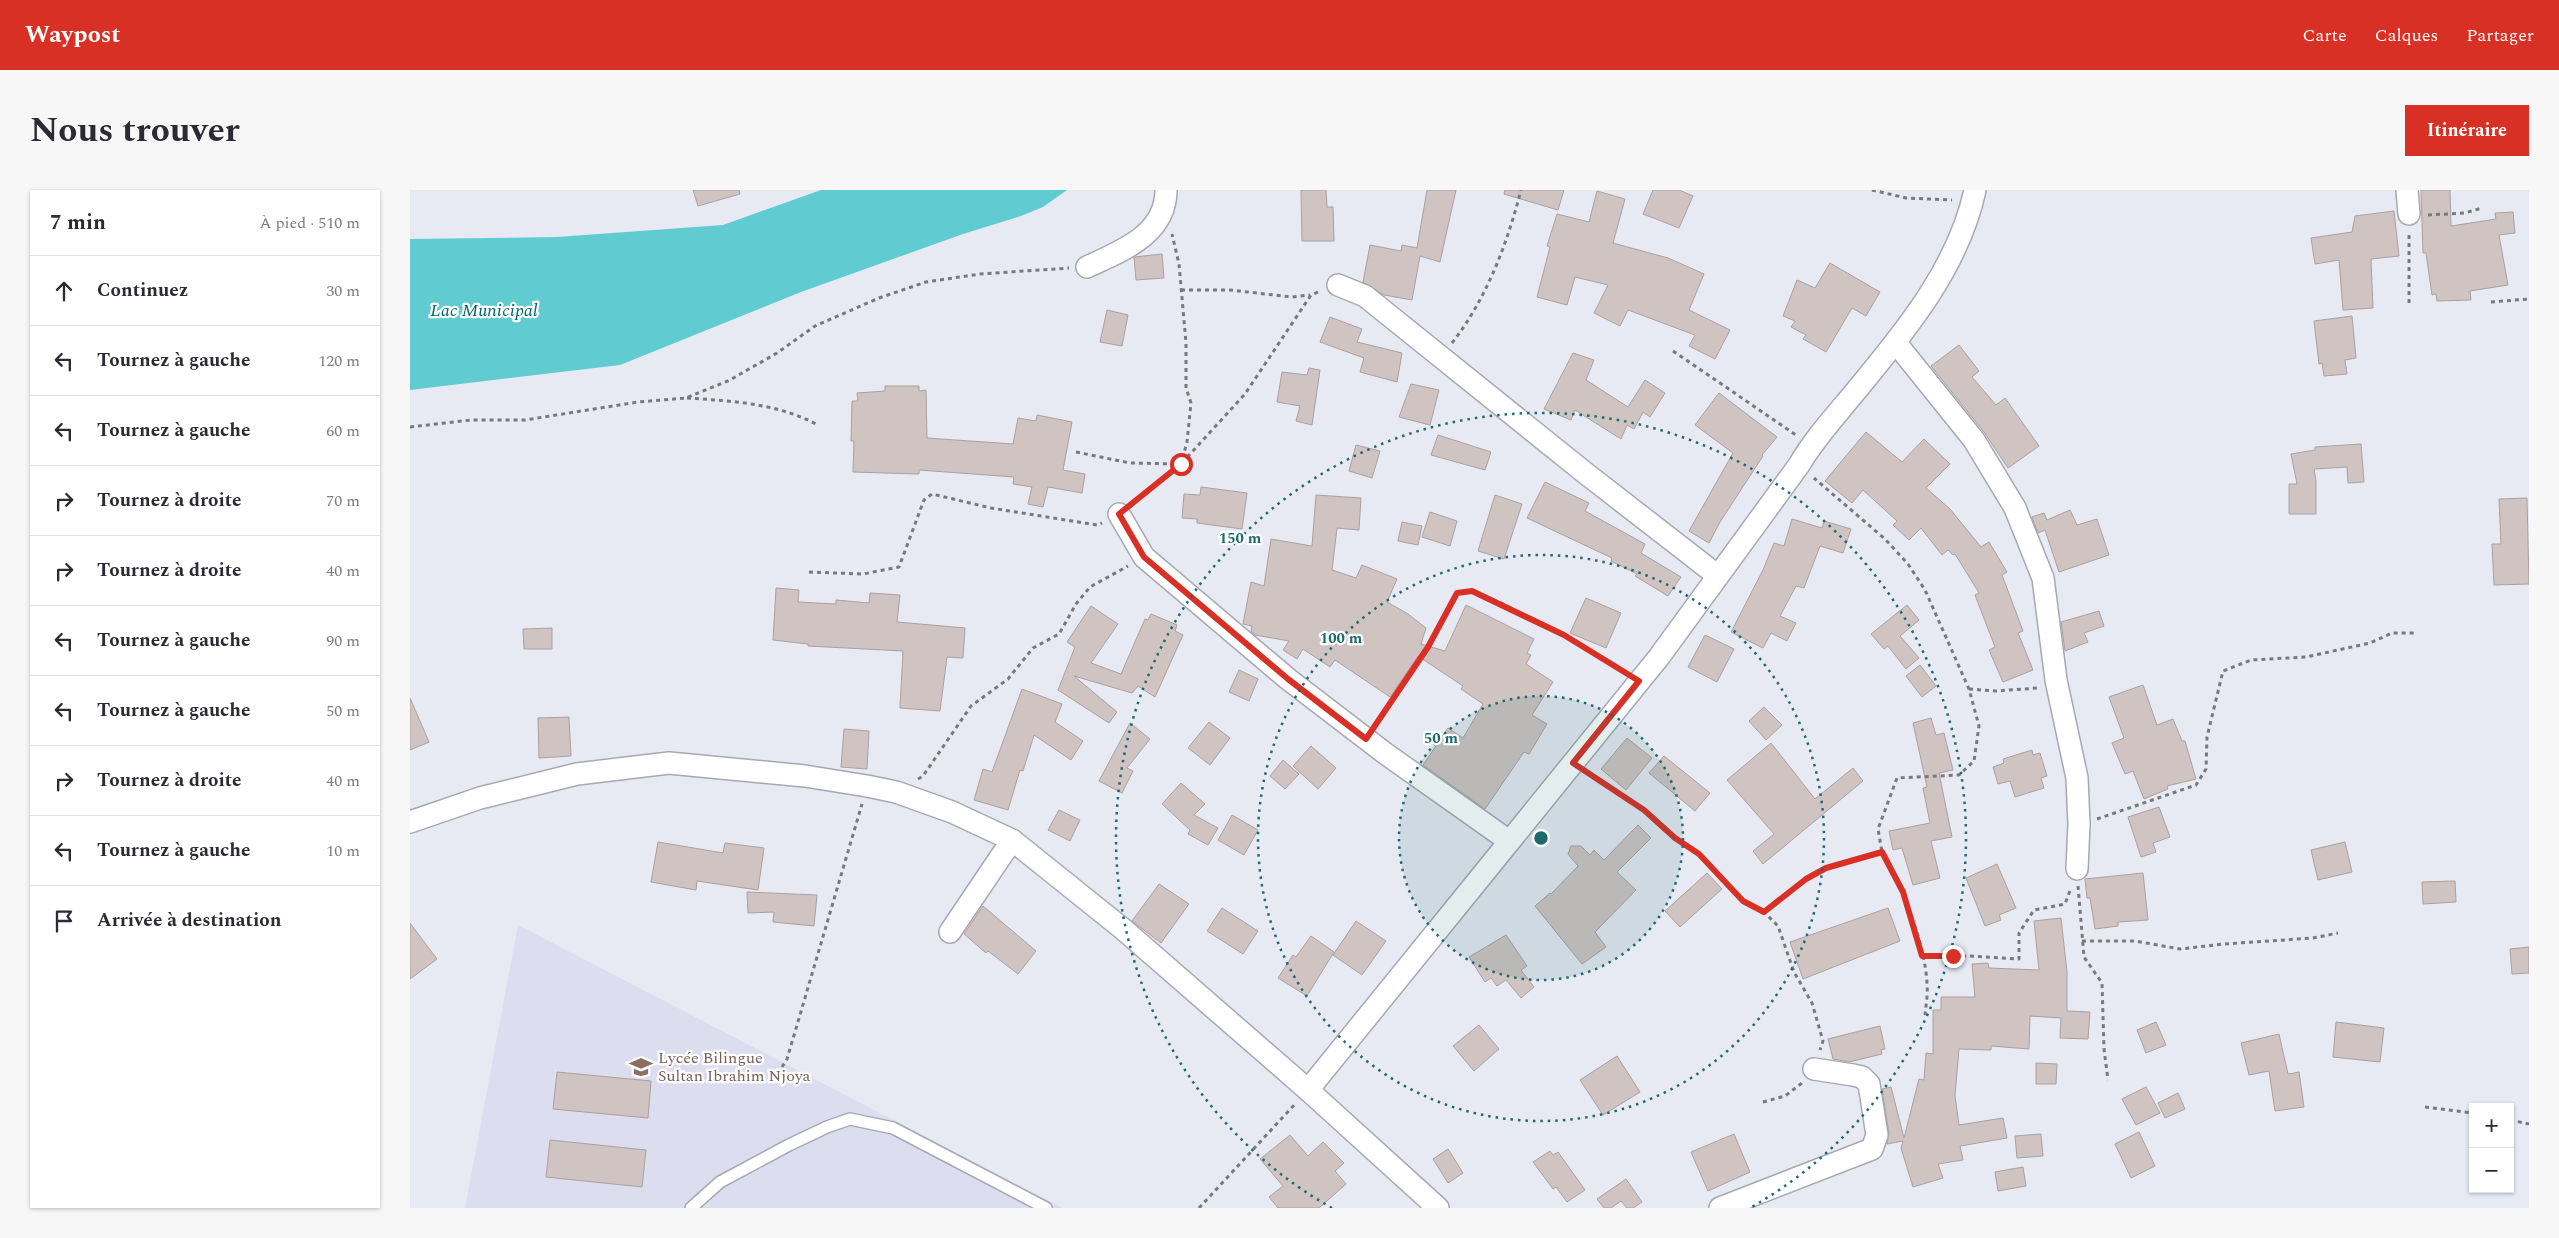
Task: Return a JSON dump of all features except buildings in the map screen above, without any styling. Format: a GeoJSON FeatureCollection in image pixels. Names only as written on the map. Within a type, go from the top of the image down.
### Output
{"type":"FeatureCollection","features":[{"type":"Feature","properties":{"kind":"street"},"geometry":{"type":"LineString","coordinates":[[2407,190],[2409,214]]}},
{"type":"Feature","properties":{"kind":"street"},"geometry":{"type":"LineString","coordinates":[[1308,1090],[1639,681],[1799,465],[1811,445],[1896,343],[1929,296],[1953,252],[1974,195]]}},
{"type":"Feature","properties":{"kind":"street"},"geometry":{"type":"LineString","coordinates":[[1087,267],[1132,246],[1147,234],[1166,196]]}},
{"type":"Feature","properties":{"kind":"street"},"geometry":{"type":"LineString","coordinates":[[1338,285],[1364,296],[1718,576]]}},
{"type":"Feature","properties":{"kind":"street"},"geometry":{"type":"LineString","coordinates":[[1896,343],[1974,440],[2015,508],[2043,578],[2056,680],[2077,778],[2079,824],[2077,869]]}},
{"type":"Feature","properties":{"kind":"street"},"geometry":{"type":"LineString","coordinates":[[1119,514],[1144,557],[1288,679],[1366,739],[1509,841]]}},
{"type":"Feature","properties":{"kind":"street"},"geometry":{"type":"LineString","coordinates":[[410,822],[480,798],[577,774],[669,763],[805,776],[867,786],[896,792],[952,812],[1012,840],[1123,928],[1308,1090],[1438,1208]]}},
{"type":"Feature","properties":{"kind":"street"},"geometry":{"type":"LineString","coordinates":[[950,932],[1012,840]]}},
{"type":"Feature","properties":{"kind":"street"},"geometry":{"type":"LineString","coordinates":[[1720,1208],[1872,1149],[1877,1135],[1869,1084],[1862,1077],[1854,1074],[1814,1069]]}},
{"type":"Feature","properties":{"kind":"lane"},"geometry":{"type":"LineString","coordinates":[[691,1208],[720,1182],[789,1145],[827,1127],[850,1119],[893,1128],[1046,1208]]}},
{"type":"Feature","properties":{"kind":"path"},"geometry":{"type":"LineString","coordinates":[[1441,357],[1466,325],[1503,252],[1522,190]]}},
{"type":"Feature","properties":{"kind":"path"},"geometry":{"type":"LineString","coordinates":[[1872,190],[1906,198],[1974,195]]}},
{"type":"Feature","properties":{"kind":"path"},"geometry":{"type":"LineString","coordinates":[[1166,196],[1179,264],[1186,343],[1186,388],[1191,403],[1187,442],[1181,464]]}},
{"type":"Feature","properties":{"kind":"path"},"geometry":{"type":"LineString","coordinates":[[2409,303],[2409,214],[2465,213],[2482,208]]}},
{"type":"Feature","properties":{"kind":"path"},"geometry":{"type":"LineString","coordinates":[[686,398],[730,380],[777,353],[814,326],[878,298],[926,282],[980,274],[1087,267]]}},
{"type":"Feature","properties":{"kind":"path"},"geometry":{"type":"LineString","coordinates":[[1181,290],[1230,290],[1292,297],[1311,295],[1338,285]]}},
{"type":"Feature","properties":{"kind":"path"},"geometry":{"type":"LineString","coordinates":[[809,572],[863,574],[899,567],[924,500],[932,494],[991,508],[1097,526],[1119,514],[1181,464],[1245,394],[1311,295]]}},
{"type":"Feature","properties":{"kind":"path"},"geometry":{"type":"LineString","coordinates":[[2491,302],[2529,298]]}},
{"type":"Feature","properties":{"kind":"path"},"geometry":{"type":"LineString","coordinates":[[1673,351],[1811,445]]}},
{"type":"Feature","properties":{"kind":"path"},"geometry":{"type":"LineString","coordinates":[[410,427],[471,420],[526,420],[638,402],[686,398],[770,407],[796,414],[816,424]]}},
{"type":"Feature","properties":{"kind":"path"},"geometry":{"type":"LineString","coordinates":[[1076,452],[1130,463],[1181,464]]}},
{"type":"Feature","properties":{"kind":"path"},"geometry":{"type":"LineString","coordinates":[[1799,465],[1885,539],[1908,564],[1925,590],[1969,688],[1979,726],[1974,761],[1960,775],[1897,778],[1878,829],[1882,852],[1903,892],[1922,956],[1928,984],[1925,1015]]}},
{"type":"Feature","properties":{"kind":"path"},"geometry":{"type":"LineString","coordinates":[[896,792],[923,776],[970,706],[1008,679],[1033,648],[1059,634],[1076,604],[1090,588],[1144,557]]}},
{"type":"Feature","properties":{"kind":"path"},"geometry":{"type":"LineString","coordinates":[[1366,739],[1428,647],[1457,593],[1472,591],[1499,602],[1564,635],[1639,681]]}},
{"type":"Feature","properties":{"kind":"path"},"geometry":{"type":"LineString","coordinates":[[2079,824],[2196,785],[2206,770],[2207,737],[2223,672],[2251,660],[2306,657],[2370,643],[2392,633],[2415,633]]}},
{"type":"Feature","properties":{"kind":"path"},"geometry":{"type":"LineString","coordinates":[[1969,688],[2014,691],[2038,688],[2056,680]]}},
{"type":"Feature","properties":{"kind":"path"},"geometry":{"type":"LineString","coordinates":[[1573,763],[1644,810],[1675,838],[1699,854],[1743,901],[1764,912],[1778,926],[1794,972],[1812,1003],[1823,1041],[1814,1069],[1801,1085],[1785,1096],[1763,1102]]}},
{"type":"Feature","properties":{"kind":"path"},"geometry":{"type":"LineString","coordinates":[[782,1067],[787,1060],[867,786]]}},
{"type":"Feature","properties":{"kind":"path"},"geometry":{"type":"LineString","coordinates":[[1764,912],[1806,879],[1826,868],[1882,852]]}},
{"type":"Feature","properties":{"kind":"path"},"geometry":{"type":"LineString","coordinates":[[1922,956],[2019,959],[2020,933],[2034,910],[2066,904],[2077,869]]}},
{"type":"Feature","properties":{"kind":"path"},"geometry":{"type":"LineString","coordinates":[[2077,869],[2084,958],[2102,983],[2104,1049],[2108,1080]]}},
{"type":"Feature","properties":{"kind":"path"},"geometry":{"type":"LineString","coordinates":[[2082,941],[2135,941],[2180,949],[2313,938],[2338,933]]}},
{"type":"Feature","properties":{"kind":"path"},"geometry":{"type":"LineString","coordinates":[[1199,1208],[1308,1090]]}},
{"type":"Feature","properties":{"kind":"path"},"geometry":{"type":"LineString","coordinates":[[2426,1107],[2469,1112]]}},
{"type":"Feature","properties":{"kind":"path"},"geometry":{"type":"LineString","coordinates":[[2514,1121],[2529,1124]]}},
{"type":"Feature","properties":{"kind":"shaded area","name":"Lycée Bilingue Sultan Ibrahim Njoya"},"geometry":{"type":"Polygon","coordinates":[[[518,925],[1063,1208],[465,1208],[518,925]]]}},
{"type":"Feature","properties":{"kind":"water","name":"Lac Municipal"},"geometry":{"type":"Polygon","coordinates":[[[821,190],[1067,190],[1043,207],[1021,216],[963,234],[801,292],[620,365],[410,390],[410,239],[557,237],[723,225],[821,190]]]}},
{"type":"Feature","properties":{"kind":"place","name":"Lycée Bilingue Sultan Ibrahim Njoya"},"geometry":{"type":"Point","coordinates":[641,1067]}},
{"type":"Feature","properties":{"kind":"route"},"geometry":{"type":"LineString","coordinates":[[1181,464],[1119,514],[1144,557],[1178,583],[1288,679],[1366,739],[1428,647],[1457,593],[1472,591],[1499,602],[1564,635],[1639,681],[1573,763],[1644,810],[1675,838],[1699,854],[1743,901],[1764,912],[1806,879],[1826,868],[1882,852],[1903,892],[1922,956],[1953,956]]}}]}
